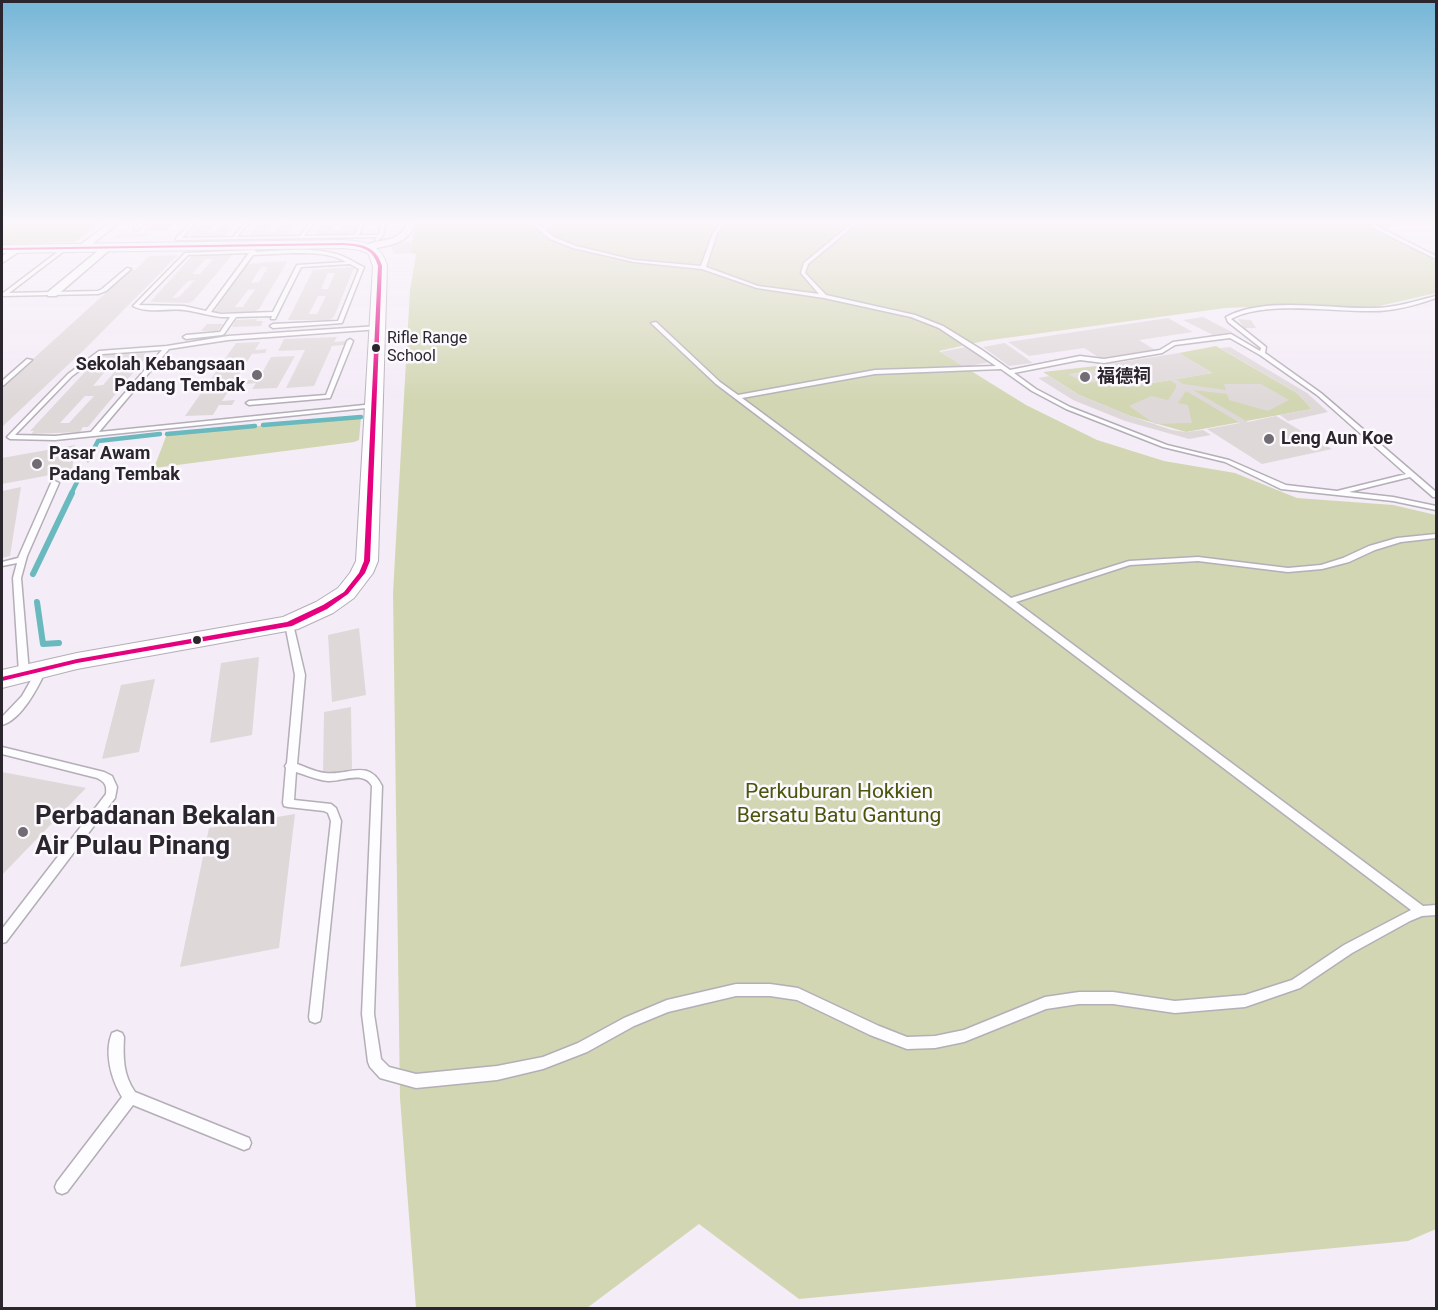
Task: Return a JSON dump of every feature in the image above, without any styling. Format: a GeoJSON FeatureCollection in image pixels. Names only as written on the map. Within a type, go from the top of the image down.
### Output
{"type":"FeatureCollection","features":[{"type":"Feature","properties":{"kind":"street"},"geometry":{"type":"LineString","coordinates":[[52,294],[67,281]]}},
{"type":"Feature","properties":{"kind":"street"},"geometry":{"type":"LineString","coordinates":[[22,674],[289,624],[320,610],[347,593],[363,573],[367,561],[378,327],[375,281]]}},
{"type":"Feature","properties":{"kind":"lane"},"geometry":{"type":"LineString","coordinates":[[3,295],[22,281]]}},
{"type":"Feature","properties":{"kind":"lane"},"geometry":{"type":"LineString","coordinates":[[3,295],[101,292],[114,281]]}},
{"type":"Feature","properties":{"kind":"lane"},"geometry":{"type":"LineString","coordinates":[[160,281],[136,306],[184,308],[233,317],[274,314]]}},
{"type":"Feature","properties":{"kind":"lane"},"geometry":{"type":"LineString","coordinates":[[207,314],[232,281]]}},
{"type":"Feature","properties":{"kind":"lane"},"geometry":{"type":"LineString","coordinates":[[270,335],[274,314],[291,281]]}},
{"type":"Feature","properties":{"kind":"lane"},"geometry":{"type":"LineString","coordinates":[[273,326],[340,322],[365,281]]}},
{"type":"Feature","properties":{"kind":"lane"},"geometry":{"type":"LineString","coordinates":[[740,281],[757,287],[824,296],[890,310],[941,327],[1034,390],[1068,408],[1165,446],[1227,461],[1284,488],[1393,499],[1437,508]]}},
{"type":"Feature","properties":{"kind":"lane"},"geometry":{"type":"LineString","coordinates":[[810,281],[824,296]]}},
{"type":"Feature","properties":{"kind":"lane"},"geometry":{"type":"LineString","coordinates":[[1262,354],[1264,348],[1230,321],[1228,318],[1231,314],[1247,310],[1285,308],[1388,309],[1437,297]]}},
{"type":"Feature","properties":{"kind":"lane"},"geometry":{"type":"LineString","coordinates":[[186,337],[222,333],[233,317]]}},
{"type":"Feature","properties":{"kind":"lane"},"geometry":{"type":"LineString","coordinates":[[654,323],[699,367],[1421,911]]}},
{"type":"Feature","properties":{"kind":"lane"},"geometry":{"type":"LineString","coordinates":[[374,406],[56,438],[13,439],[10,437],[70,375],[96,354],[167,348],[221,338],[378,327]]}},
{"type":"Feature","properties":{"kind":"lane"},"geometry":{"type":"LineString","coordinates":[[739,397],[875,372],[1006,369],[1080,358],[1104,361],[1162,351],[1173,344],[1246,333]]}},
{"type":"Feature","properties":{"kind":"lane"},"geometry":{"type":"LineString","coordinates":[[1231,336],[1262,354],[1319,394],[1437,495]]}},
{"type":"Feature","properties":{"kind":"lane"},"geometry":{"type":"LineString","coordinates":[[326,410],[328,397],[350,341]]}},
{"type":"Feature","properties":{"kind":"lane"},"geometry":{"type":"LineString","coordinates":[[94,433],[167,348]]}},
{"type":"Feature","properties":{"kind":"lane"},"geometry":{"type":"LineString","coordinates":[[2,384],[29,360]]}},
{"type":"Feature","properties":{"kind":"lane"},"geometry":{"type":"LineString","coordinates":[[242,418],[250,401],[328,397]]}},
{"type":"Feature","properties":{"kind":"lane"},"geometry":{"type":"LineString","coordinates":[[1329,494],[1411,475]]}},
{"type":"Feature","properties":{"kind":"lane"},"geometry":{"type":"LineString","coordinates":[[2,722],[12,714],[34,687],[22,674],[17,578],[22,560],[55,483]]}},
{"type":"Feature","properties":{"kind":"lane"},"geometry":{"type":"LineString","coordinates":[[1008,602],[1130,563],[1198,559],[1288,570],[1322,567],[1400,540],[1437,536]]}},
{"type":"Feature","properties":{"kind":"lane"},"geometry":{"type":"LineString","coordinates":[[2,564],[22,560]]}},
{"type":"Feature","properties":{"kind":"lane"},"geometry":{"type":"LineString","coordinates":[[289,624],[300,675],[288,803],[327,807],[333,810],[336,820],[315,1017]]}},
{"type":"Feature","properties":{"kind":"lane"},"geometry":{"type":"LineString","coordinates":[[2,751],[100,776],[108,779],[112,787],[111,795],[2,938]]}},
{"type":"Feature","properties":{"kind":"lane"},"geometry":{"type":"LineString","coordinates":[[290,766],[327,777],[361,774],[375,779],[377,786],[368,1014],[375,1062],[385,1073],[416,1081],[496,1073],[543,1063],[582,1048],[630,1022],[667,1006],[736,990],[770,990],[798,994],[874,1031],[907,1043],[935,1042],[964,1036],[1045,1003],[1078,998],[1113,998],[1175,1007],[1245,1001],[1296,984],[1348,949],[1406,917],[1421,911],[1437,910]]}},
{"type":"Feature","properties":{"kind":"lane"},"geometry":{"type":"LineString","coordinates":[[117,1037],[116,1064],[120,1085],[130,1097],[244,1143]]}},
{"type":"Feature","properties":{"kind":"lane"},"geometry":{"type":"LineString","coordinates":[[62,1187],[130,1097]]}},
{"type":"Feature","properties":{"kind":"green space","name":"Perkuburan Hokkien Bersatu Batu Gantung"},"geometry":{"type":"Polygon","coordinates":[[[411,281],[1436,281],[1436,293],[1375,307],[1300,305],[1225,308],[984,341],[939,351],[1026,405],[1097,440],[1164,461],[1235,473],[1297,498],[1393,505],[1436,515],[1436,1229],[1408,1241],[799,1299],[699,1224],[587,1308],[416,1308],[400,1098],[393,593],[411,281]]]}},
{"type":"Feature","properties":{"kind":"green space"},"geometry":{"type":"Polygon","coordinates":[[[1216,346],[1297,393],[1312,409],[1186,432],[1130,416],[1079,395],[1043,372],[1096,366],[1128,387],[1212,373],[1179,353],[1216,346]]]}},
{"type":"Feature","properties":{"kind":"green space"},"geometry":{"type":"Polygon","coordinates":[[[361,417],[359,440],[354,442],[154,468],[167,434],[361,417]]]}},
{"type":"Feature","properties":{"kind":"building"},"geometry":{"type":"Polygon","coordinates":[[[119,281],[152,281],[87,347],[2,427],[2,387],[119,281]]]}},
{"type":"Feature","properties":{"kind":"building"},"geometry":{"type":"Polygon","coordinates":[[[169,281],[188,281],[172,298],[179,297],[194,281],[210,281],[189,303],[150,302],[169,281]]]}},
{"type":"Feature","properties":{"kind":"building"},"geometry":{"type":"Polygon","coordinates":[[[235,281],[252,281],[251,283],[276,281],[259,309],[254,312],[214,312],[235,281]],[[255,289],[248,290],[235,307],[243,307],[255,289]]]}},
{"type":"Feature","properties":{"kind":"building"},"geometry":{"type":"Polygon","coordinates":[[[307,281],[324,281],[321,289],[328,289],[331,281],[349,281],[334,317],[329,320],[288,320],[307,281]],[[318,296],[309,314],[317,314],[326,296],[318,296]]]}},
{"type":"Feature","properties":{"kind":"building"},"geometry":{"type":"Polygon","coordinates":[[[1203,317],[1232,332],[1213,335],[1183,320],[1203,317]]]}},
{"type":"Feature","properties":{"kind":"building"},"geometry":{"type":"Polygon","coordinates":[[[1168,318],[1193,332],[1139,340],[1155,350],[1100,358],[1084,348],[1029,356],[1008,342],[1168,318]]]}},
{"type":"Feature","properties":{"kind":"building"},"geometry":{"type":"Polygon","coordinates":[[[257,319],[256,321],[263,321],[261,326],[232,327],[236,320],[257,319]]]}},
{"type":"Feature","properties":{"kind":"building"},"geometry":{"type":"Polygon","coordinates":[[[1238,319],[1251,320],[1256,328],[1244,328],[1238,319]]]}},
{"type":"Feature","properties":{"kind":"building"},"geometry":{"type":"Polygon","coordinates":[[[207,324],[223,324],[218,331],[201,331],[207,324]]]}},
{"type":"Feature","properties":{"kind":"building"},"geometry":{"type":"Polygon","coordinates":[[[337,337],[334,342],[346,341],[344,345],[332,346],[314,386],[286,388],[305,350],[278,351],[284,339],[337,337]]]}},
{"type":"Feature","properties":{"kind":"building"},"geometry":{"type":"Polygon","coordinates":[[[260,342],[255,350],[267,349],[265,353],[252,354],[222,401],[235,400],[232,405],[219,405],[213,415],[185,416],[236,343],[260,342]]]}},
{"type":"Feature","properties":{"kind":"building"},"geometry":{"type":"Polygon","coordinates":[[[1005,343],[1033,363],[1009,366],[983,347],[1005,343]]]}},
{"type":"Feature","properties":{"kind":"building"},"geometry":{"type":"Polygon","coordinates":[[[966,347],[990,362],[965,367],[940,352],[966,347]]]}},
{"type":"Feature","properties":{"kind":"building"},"geometry":{"type":"Polygon","coordinates":[[[1230,347],[1307,393],[1328,412],[1288,421],[1280,415],[1312,409],[1297,393],[1220,348],[1230,347]]]}},
{"type":"Feature","properties":{"kind":"building"},"geometry":{"type":"Polygon","coordinates":[[[145,353],[144,356],[148,355],[88,427],[83,427],[80,432],[31,434],[34,431],[30,431],[98,358],[104,355],[145,353]],[[113,362],[93,386],[103,385],[123,362],[113,362]],[[85,396],[60,423],[69,423],[94,396],[85,396]]]}},
{"type":"Feature","properties":{"kind":"building"},"geometry":{"type":"Polygon","coordinates":[[[1179,353],[1213,373],[1176,379],[1183,384],[1226,390],[1224,384],[1261,384],[1289,400],[1268,411],[1229,400],[1227,394],[1193,390],[1248,422],[1276,416],[1332,449],[1262,464],[1207,429],[1240,423],[1186,391],[1178,403],[1188,405],[1192,423],[1155,424],[1129,406],[1151,396],[1168,400],[1176,388],[1176,384],[1170,380],[1128,387],[1096,366],[1179,353]]]}},
{"type":"Feature","properties":{"kind":"building"},"geometry":{"type":"Polygon","coordinates":[[[295,356],[277,388],[252,389],[256,383],[246,384],[248,380],[258,380],[271,357],[295,356]]]}},
{"type":"Feature","properties":{"kind":"building","name":"福德祠"},"geometry":{"type":"Polygon","coordinates":[[[1093,370],[1101,376],[1097,377],[1102,381],[1085,383],[1068,374],[1093,370]]]}},
{"type":"Feature","properties":{"kind":"building"},"geometry":{"type":"Polygon","coordinates":[[[1049,376],[1079,395],[1130,416],[1172,430],[1186,432],[1203,430],[1211,435],[1189,439],[1125,421],[1073,400],[1038,378],[1049,376]]]}},
{"type":"Feature","properties":{"kind":"building","name":"Pasar Awam Padang Tembak"},"geometry":{"type":"Polygon","coordinates":[[[75,445],[72,471],[2,484],[2,458],[75,445]]]}},
{"type":"Feature","properties":{"kind":"building"},"geometry":{"type":"Polygon","coordinates":[[[21,487],[10,556],[2,558],[2,491],[21,487]]]}},
{"type":"Feature","properties":{"kind":"building"},"geometry":{"type":"Polygon","coordinates":[[[359,628],[366,695],[332,702],[328,635],[359,628]]]}},
{"type":"Feature","properties":{"kind":"building"},"geometry":{"type":"Polygon","coordinates":[[[259,657],[252,735],[210,743],[221,663],[259,657]]]}},
{"type":"Feature","properties":{"kind":"building"},"geometry":{"type":"Polygon","coordinates":[[[155,679],[139,752],[102,759],[121,685],[155,679]]]}},
{"type":"Feature","properties":{"kind":"building"},"geometry":{"type":"Polygon","coordinates":[[[351,707],[352,769],[323,774],[324,712],[351,707]]]}},
{"type":"Feature","properties":{"kind":"building","name":"Perbadanan Bekalan Air Pulau Pinang"},"geometry":{"type":"Polygon","coordinates":[[[2,772],[86,788],[2,875],[2,772]]]}},
{"type":"Feature","properties":{"kind":"building"},"geometry":{"type":"Polygon","coordinates":[[[295,814],[279,948],[180,967],[209,828],[295,814]]]}},
{"type":"Feature","properties":{"kind":"waterway"},"geometry":{"type":"LineString","coordinates":[[263,425],[361,417]]}},
{"type":"Feature","properties":{"kind":"waterway"},"geometry":{"type":"LineString","coordinates":[[167,434],[255,426]]}},
{"type":"Feature","properties":{"kind":"waterway"},"geometry":{"type":"LineString","coordinates":[[88,460],[98,441],[160,434]]}},
{"type":"Feature","properties":{"kind":"waterway"},"geometry":{"type":"LineString","coordinates":[[71,494],[81,474]]}},
{"type":"Feature","properties":{"kind":"waterway"},"geometry":{"type":"LineString","coordinates":[[33,574],[72,493]]}},
{"type":"Feature","properties":{"kind":"waterway"},"geometry":{"type":"LineString","coordinates":[[37,602],[43,644],[59,643]]}},
{"type":"Feature","properties":{"kind":"transit line"},"geometry":{"type":"LineString","coordinates":[[2,679],[77,661],[289,624],[325,607],[346,593],[362,573],[367,561],[379,281]]}},
{"type":"Feature","properties":{"kind":"place","name":"Rifle Range School"},"geometry":{"type":"Point","coordinates":[376,348]}},
{"type":"Feature","properties":{"kind":"place","name":"Sekolah Kebangsaan Padang Tembak"},"geometry":{"type":"Point","coordinates":[257,375]}},
{"type":"Feature","properties":{"kind":"place","name":"福德祠"},"geometry":{"type":"Point","coordinates":[1085,377]}},
{"type":"Feature","properties":{"kind":"place","name":"Leng Aun Koe"},"geometry":{"type":"Point","coordinates":[1269,439]}},
{"type":"Feature","properties":{"kind":"place","name":"Pasar Awam Padang Tembak"},"geometry":{"type":"Point","coordinates":[37,464]}},
{"type":"Feature","properties":{"kind":"place","name":"Perbadanan Bekalan Air Pulau Pinang"},"geometry":{"type":"Point","coordinates":[23,832]}}]}
